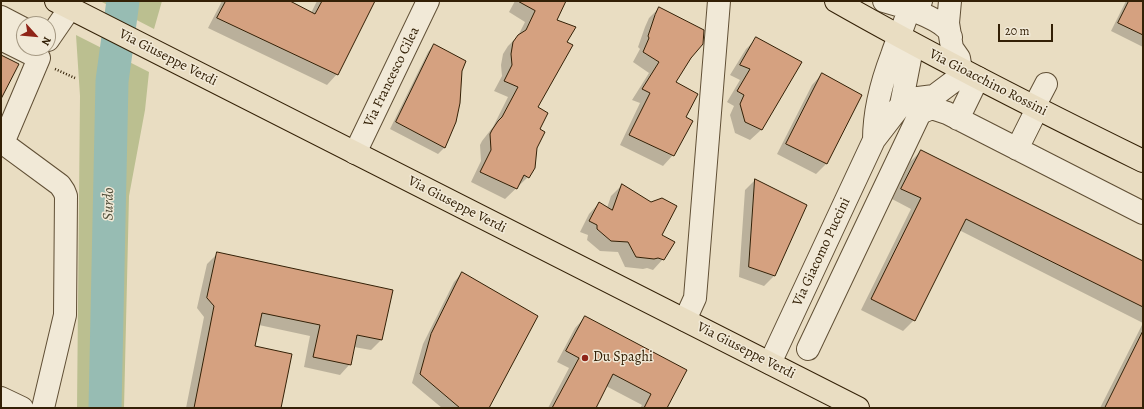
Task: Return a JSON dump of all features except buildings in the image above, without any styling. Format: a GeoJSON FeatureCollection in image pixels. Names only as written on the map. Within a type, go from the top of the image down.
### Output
{"type":"FeatureCollection","features":[{"type":"Feature","properties":{"kind":"main road","name":"Via Gioacchino Rossini"},"geometry":{"type":"LineString","coordinates":[[836,1],[899,37],[1035,108],[1143,160]]}},
{"type":"Feature","properties":{"kind":"main road","name":"Via Giuseppe Verdi"},"geometry":{"type":"LineString","coordinates":[[63,5],[858,408]]}},
{"type":"Feature","properties":{"kind":"street","name":"Via Francesco Cilea"},"geometry":{"type":"LineString","coordinates":[[355,153],[428,1]]}},
{"type":"Feature","properties":{"kind":"street"},"geometry":{"type":"LineString","coordinates":[[685,320],[695,298],[719,1]]}},
{"type":"Feature","properties":{"kind":"street"},"geometry":{"type":"LineString","coordinates":[[884,1],[915,5],[947,29],[951,37]]}},
{"type":"Feature","properties":{"kind":"street"},"geometry":{"type":"LineString","coordinates":[[950,1],[948,23],[952,48],[970,74],[958,118]]}},
{"type":"Feature","properties":{"kind":"street"},"geometry":{"type":"LineString","coordinates":[[56,21],[63,5]]}},
{"type":"Feature","properties":{"kind":"street"},"geometry":{"type":"LineString","coordinates":[[899,37],[915,5]]}},
{"type":"Feature","properties":{"kind":"street"},"geometry":{"type":"LineString","coordinates":[[1,17],[16,25]]}},
{"type":"Feature","properties":{"kind":"street","name":"Via Giacomo Puccini"},"geometry":{"type":"LineString","coordinates":[[899,37],[908,49],[910,59],[902,105]]}},
{"type":"Feature","properties":{"kind":"street","name":"Via Giacomo Puccini"},"geometry":{"type":"LineString","coordinates":[[874,140],[874,120],[885,76],[899,37]]}},
{"type":"Feature","properties":{"kind":"street"},"geometry":{"type":"LineString","coordinates":[[1,39],[16,42]]}},
{"type":"Feature","properties":{"kind":"street"},"geometry":{"type":"LineString","coordinates":[[41,56],[3,144],[60,186],[66,196],[65,315],[43,408]]}},
{"type":"Feature","properties":{"kind":"street","name":"Via Giacomo Puccini"},"geometry":{"type":"LineString","coordinates":[[770,363],[874,140],[902,105],[918,98],[934,96],[954,81],[970,74]]}},
{"type":"Feature","properties":{"kind":"street"},"geometry":{"type":"LineString","coordinates":[[1017,149],[1046,84]]}},
{"type":"Feature","properties":{"kind":"street"},"geometry":{"type":"LineString","coordinates":[[808,349],[920,113],[932,108],[947,113],[1017,149],[1141,206]]}},
{"type":"Feature","properties":{"kind":"street"},"geometry":{"type":"LineString","coordinates":[[862,167],[889,180]]}},
{"type":"Feature","properties":{"kind":"street"},"geometry":{"type":"LineString","coordinates":[[814,268],[841,280]]}},
{"type":"Feature","properties":{"kind":"street"},"geometry":{"type":"LineString","coordinates":[[1,398],[22,408]]}},
{"type":"Feature","properties":{"kind":"green space"},"geometry":{"type":"Polygon","coordinates":[[[100,1],[162,1],[154,29],[100,1]]]}},
{"type":"Feature","properties":{"kind":"green space"},"geometry":{"type":"Polygon","coordinates":[[[76,35],[149,72],[145,110],[129,196],[124,408],[77,408],[80,96],[76,35]]]}},
{"type":"Feature","properties":{"kind":"waterway","name":"Surdo"},"geometry":{"type":"LineString","coordinates":[[105,408],[112,81],[123,1]]}},
{"type":"Feature","properties":{"kind":"place","name":"Du Spaghi"},"geometry":{"type":"Point","coordinates":[585,358]}}]}
